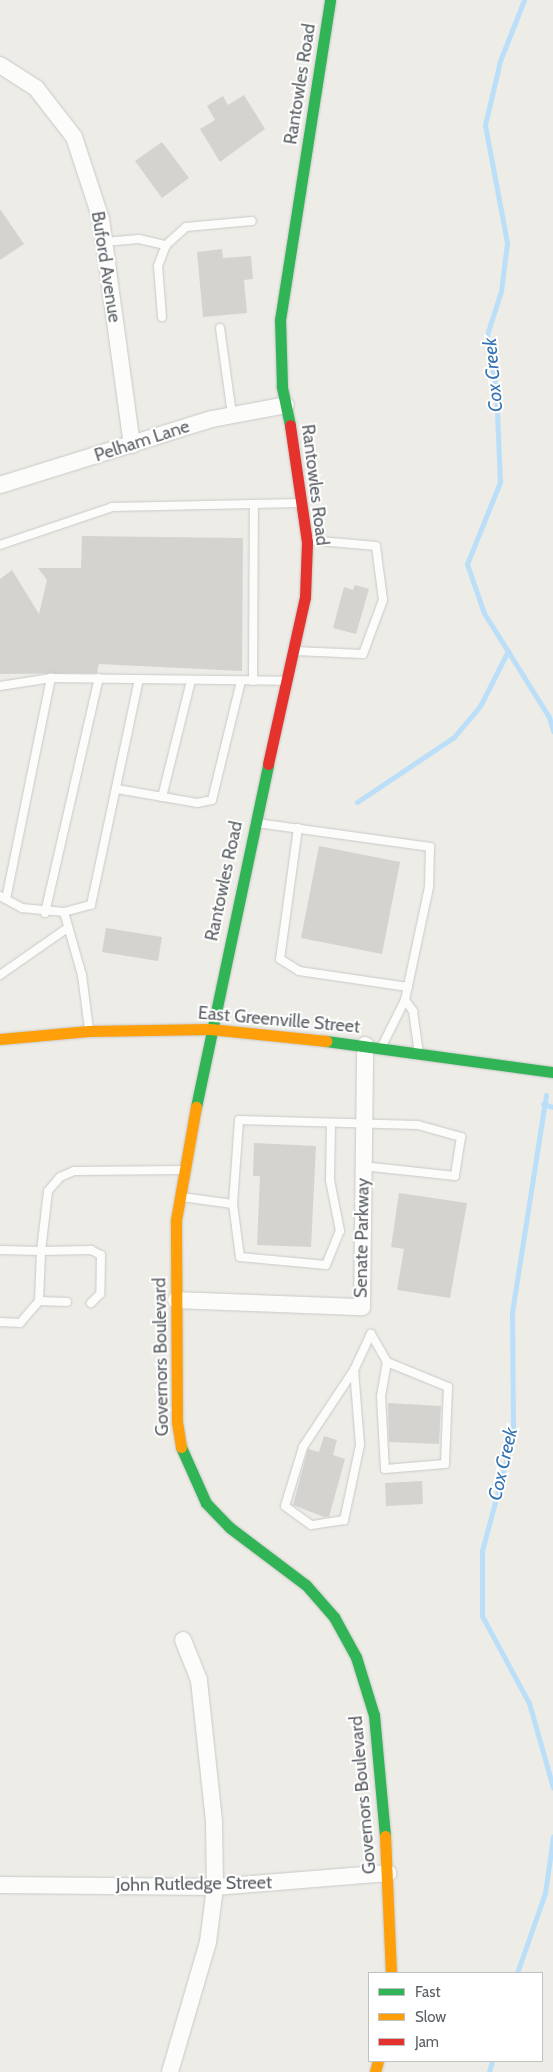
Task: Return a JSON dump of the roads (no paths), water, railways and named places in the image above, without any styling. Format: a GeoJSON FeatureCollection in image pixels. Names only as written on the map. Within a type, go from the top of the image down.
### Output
{"type":"FeatureCollection","features":[{"type":"Feature","properties":{"kind":"street","name":"Rantowles Road"},"geometry":{"type":"LineString","coordinates":[[210,1030],[305,597],[307,540],[286,405],[280,320],[330,0]]}},
{"type":"Feature","properties":{"kind":"street","name":"Buford Avenue"},"geometry":{"type":"LineString","coordinates":[[0,65],[36,88],[74,137],[101,219],[132,445]]}},
{"type":"Feature","properties":{"kind":"street","name":"Pelham Lane"},"geometry":{"type":"LineString","coordinates":[[0,485],[232,415],[286,405]]}},
{"type":"Feature","properties":{"kind":"street","name":"East Greenville Street"},"geometry":{"type":"LineString","coordinates":[[0,1040],[89,1031],[210,1030],[418,1050],[553,1072]]}},
{"type":"Feature","properties":{"kind":"street","name":"Governors Boulevard"},"geometry":{"type":"LineString","coordinates":[[210,1030],[180,1196],[176,1300],[177,1422],[187,1468],[216,1516],[306,1585],[346,1636],[374,1715],[388,1873],[391,1972]]}},
{"type":"Feature","properties":{"kind":"street","name":"Senate Parkway"},"geometry":{"type":"LineString","coordinates":[[176,1300],[362,1307],[365,1045]]}},
{"type":"Feature","properties":{"kind":"street"},"geometry":{"type":"LineString","coordinates":[[170,2072],[208,1942],[215,1888],[214,1821],[199,1680],[184,1640]]}},
{"type":"Feature","properties":{"kind":"street","name":"John Rutledge Street"},"geometry":{"type":"LineString","coordinates":[[0,1885],[215,1888],[388,1873]]}},
{"type":"Feature","properties":{"kind":"lane"},"geometry":{"type":"LineString","coordinates":[[162,317],[158,266],[166,245],[186,227],[252,221]]}},
{"type":"Feature","properties":{"kind":"lane"},"geometry":{"type":"LineString","coordinates":[[103,242],[139,239],[166,245]]}},
{"type":"Feature","properties":{"kind":"lane"},"geometry":{"type":"LineString","coordinates":[[220,328],[232,415]]}},
{"type":"Feature","properties":{"kind":"lane"},"geometry":{"type":"LineString","coordinates":[[0,545],[112,507],[302,503]]}},
{"type":"Feature","properties":{"kind":"lane"},"geometry":{"type":"LineString","coordinates":[[253,681],[254,504]]}},
{"type":"Feature","properties":{"kind":"lane"},"geometry":{"type":"LineString","coordinates":[[293,650],[363,654],[384,600],[376,546],[307,540]]}},
{"type":"Feature","properties":{"kind":"lane"},"geometry":{"type":"LineString","coordinates":[[0,687],[51,678],[286,681]]}},
{"type":"Feature","properties":{"kind":"lane"},"geometry":{"type":"LineString","coordinates":[[51,678],[3,897],[45,913],[64,912],[91,905],[140,680]]}},
{"type":"Feature","properties":{"kind":"lane"},"geometry":{"type":"LineString","coordinates":[[45,913],[98,678]]}},
{"type":"Feature","properties":{"kind":"lane"},"geometry":{"type":"LineString","coordinates":[[162,797],[191,681]]}},
{"type":"Feature","properties":{"kind":"lane"},"geometry":{"type":"LineString","coordinates":[[117,789],[197,803],[212,800],[240,681]]}},
{"type":"Feature","properties":{"kind":"lane"},"geometry":{"type":"LineString","coordinates":[[255,822],[430,847],[429,887],[406,1000],[382,1047]]}},
{"type":"Feature","properties":{"kind":"lane"},"geometry":{"type":"LineString","coordinates":[[298,828],[280,959],[299,971],[408,987]]}},
{"type":"Feature","properties":{"kind":"lane"},"geometry":{"type":"LineString","coordinates":[[64,912],[66,929],[82,975],[89,1031]]}},
{"type":"Feature","properties":{"kind":"lane"},"geometry":{"type":"LineString","coordinates":[[0,975],[66,929]]}},
{"type":"Feature","properties":{"kind":"lane"},"geometry":{"type":"LineString","coordinates":[[406,1000],[413,1011],[418,1050]]}},
{"type":"Feature","properties":{"kind":"lane"},"geometry":{"type":"LineString","coordinates":[[331,1124],[330,1180],[340,1231],[326,1265],[240,1256],[233,1204],[239,1120],[418,1125],[461,1137],[455,1176],[363,1166]]}},
{"type":"Feature","properties":{"kind":"lane"},"geometry":{"type":"LineString","coordinates":[[0,1322],[20,1323],[39,1301],[41,1252],[48,1191],[60,1177],[74,1172],[184,1170]]}},
{"type":"Feature","properties":{"kind":"lane"},"geometry":{"type":"LineString","coordinates":[[180,1196],[233,1204]]}},
{"type":"Feature","properties":{"kind":"lane"},"geometry":{"type":"LineString","coordinates":[[0,1250],[41,1252],[98,1251],[100,1294],[91,1303]]}},
{"type":"Feature","properties":{"kind":"lane"},"geometry":{"type":"LineString","coordinates":[[39,1301],[67,1302]]}},
{"type":"Feature","properties":{"kind":"lane"},"geometry":{"type":"LineString","coordinates":[[354,1370],[360,1445],[344,1520],[311,1526],[285,1506],[303,1447],[354,1370],[371,1334],[387,1362],[448,1387],[445,1464],[385,1469],[381,1396],[387,1362]]}},
{"type":"Feature","properties":{"kind":"waterway","name":"Cox Creek"},"geometry":{"type":"LineString","coordinates":[[524,0],[500,61],[485,125],[507,243],[501,291],[487,335],[496,388],[500,482],[467,564],[484,613],[549,717],[553,731]]}},
{"type":"Feature","properties":{"kind":"waterway"},"geometry":{"type":"LineString","coordinates":[[357,802],[454,737],[480,706],[508,651]]}},
{"type":"Feature","properties":{"kind":"waterway","name":"Cox Creek"},"geometry":{"type":"LineString","coordinates":[[546,1095],[512,1312],[513,1435],[482,1551],[482,1616],[529,1703],[553,1788]]}},
{"type":"Feature","properties":{"kind":"waterway"},"geometry":{"type":"LineString","coordinates":[[543,1104],[553,1107]]}},
{"type":"Feature","properties":{"kind":"waterway","name":"Cox Creek"},"geometry":{"type":"LineString","coordinates":[[517,1972],[545,1893],[553,1837]]}},
{"type":"Feature","properties":{"kind":"waterway","name":"Cox Creek"},"geometry":{"type":"LineString","coordinates":[[489,2072],[492,2062]]}}]}
